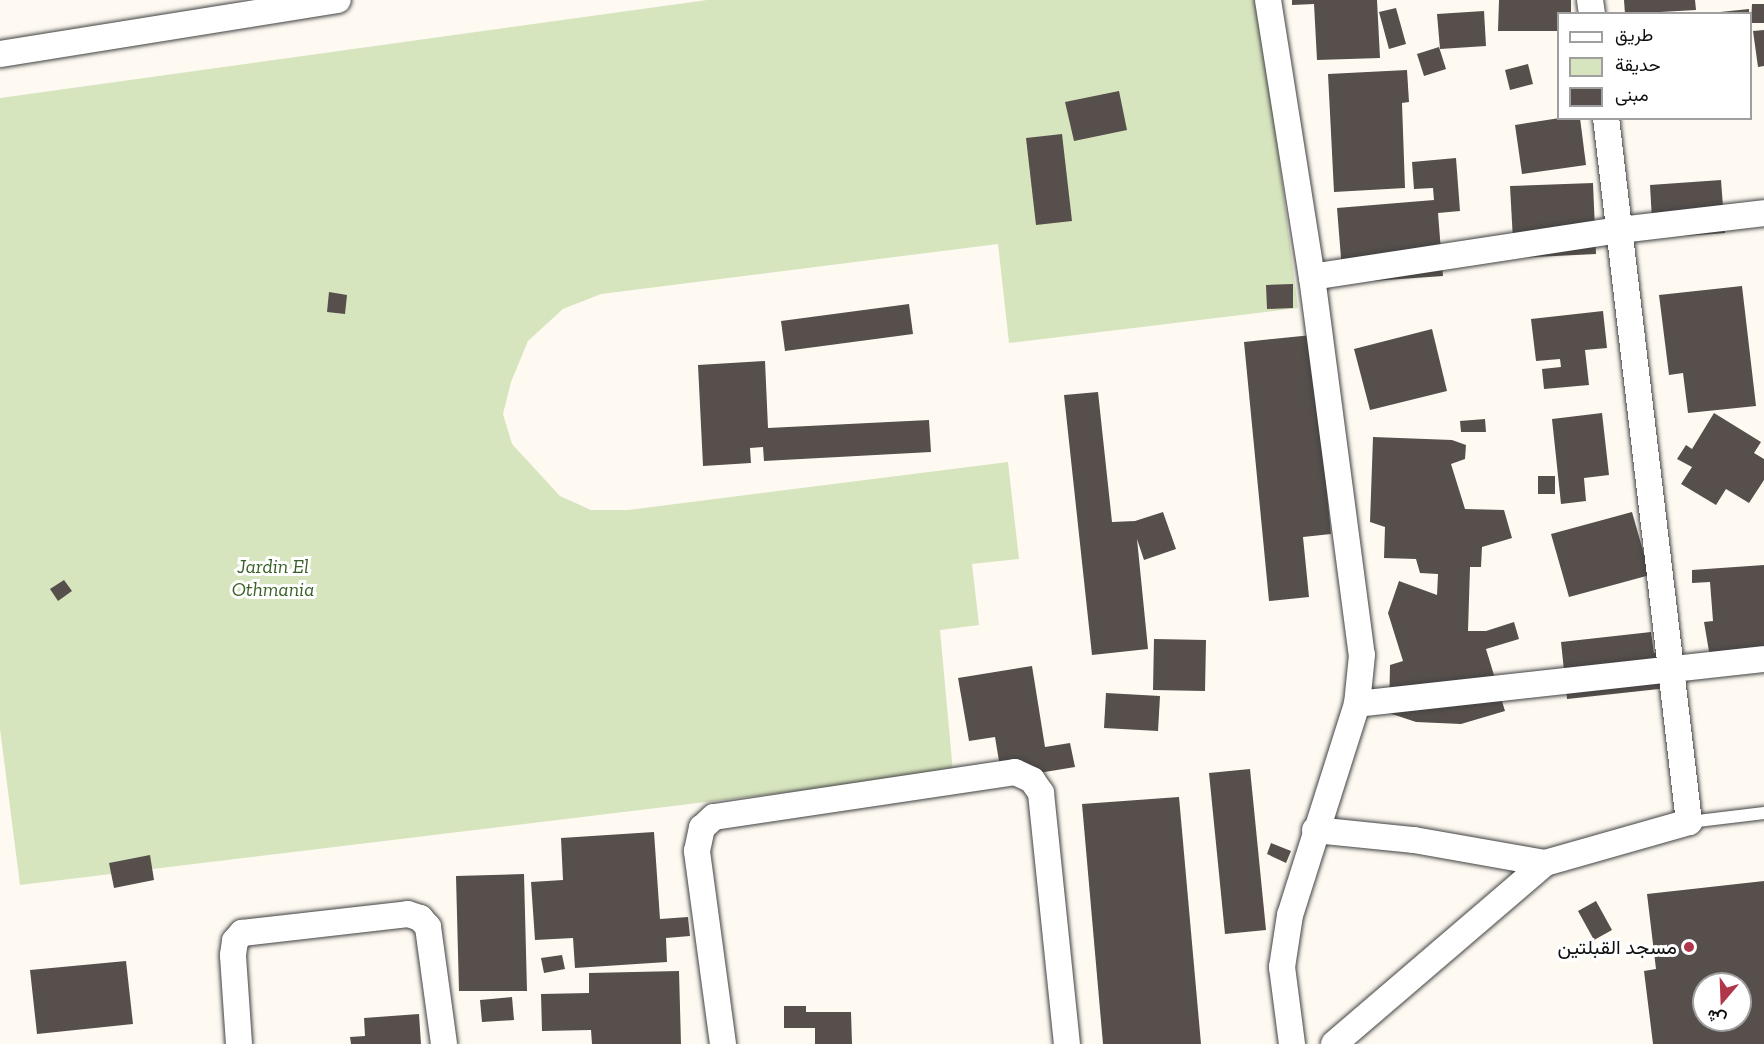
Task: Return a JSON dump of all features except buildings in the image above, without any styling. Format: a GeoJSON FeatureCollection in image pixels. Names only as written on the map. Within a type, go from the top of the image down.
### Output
{"type":"FeatureCollection","features":[{"type":"Feature","properties":{"kind":"street"},"geometry":{"type":"LineString","coordinates":[[0,54],[338,0]]}},
{"type":"Feature","properties":{"kind":"street"},"geometry":{"type":"LineString","coordinates":[[1268,0],[1312,277],[1362,655],[1357,704],[1315,830],[1290,915],[1282,967],[1292,1044]]}},
{"type":"Feature","properties":{"kind":"street"},"geometry":{"type":"LineString","coordinates":[[1334,1044],[1545,863],[1689,822],[1674,671],[1606,120]]}},
{"type":"Feature","properties":{"kind":"street"},"geometry":{"type":"LineString","coordinates":[[1312,277],[1620,230],[1764,213]]}},
{"type":"Feature","properties":{"kind":"street"},"geometry":{"type":"LineString","coordinates":[[1357,704],[1674,671],[1764,658]]}},
{"type":"Feature","properties":{"kind":"street"},"geometry":{"type":"LineString","coordinates":[[723,1044],[698,851],[702,828],[714,817],[1015,772],[1032,780],[1041,793],[1067,1044]]}},
{"type":"Feature","properties":{"kind":"street"},"geometry":{"type":"LineString","coordinates":[[1315,830],[1414,840],[1545,863]]}},
{"type":"Feature","properties":{"kind":"street"},"geometry":{"type":"LineString","coordinates":[[239,1044],[233,955],[235,941],[242,933],[408,914],[420,918],[428,927],[444,1044]]}},
{"type":"Feature","properties":{"kind":"lane"},"geometry":{"type":"LineString","coordinates":[[1689,822],[1764,813]]}},
{"type":"Feature","properties":{"kind":"green space","name":"Jardin El Othmania"},"geometry":{"type":"Polygon","coordinates":[[[707,0],[1259,0],[1298,308],[1009,343],[998,244],[601,294],[563,309],[528,341],[511,382],[503,414],[512,444],[560,496],[591,510],[628,510],[1008,462],[1019,559],[972,564],[979,625],[940,630],[953,772],[20,885],[0,729],[0,98],[707,0]]]}},
{"type":"Feature","properties":{"kind":"place","name":"مسجد القبلتين"},"geometry":{"type":"Point","coordinates":[1689,947]}}]}
